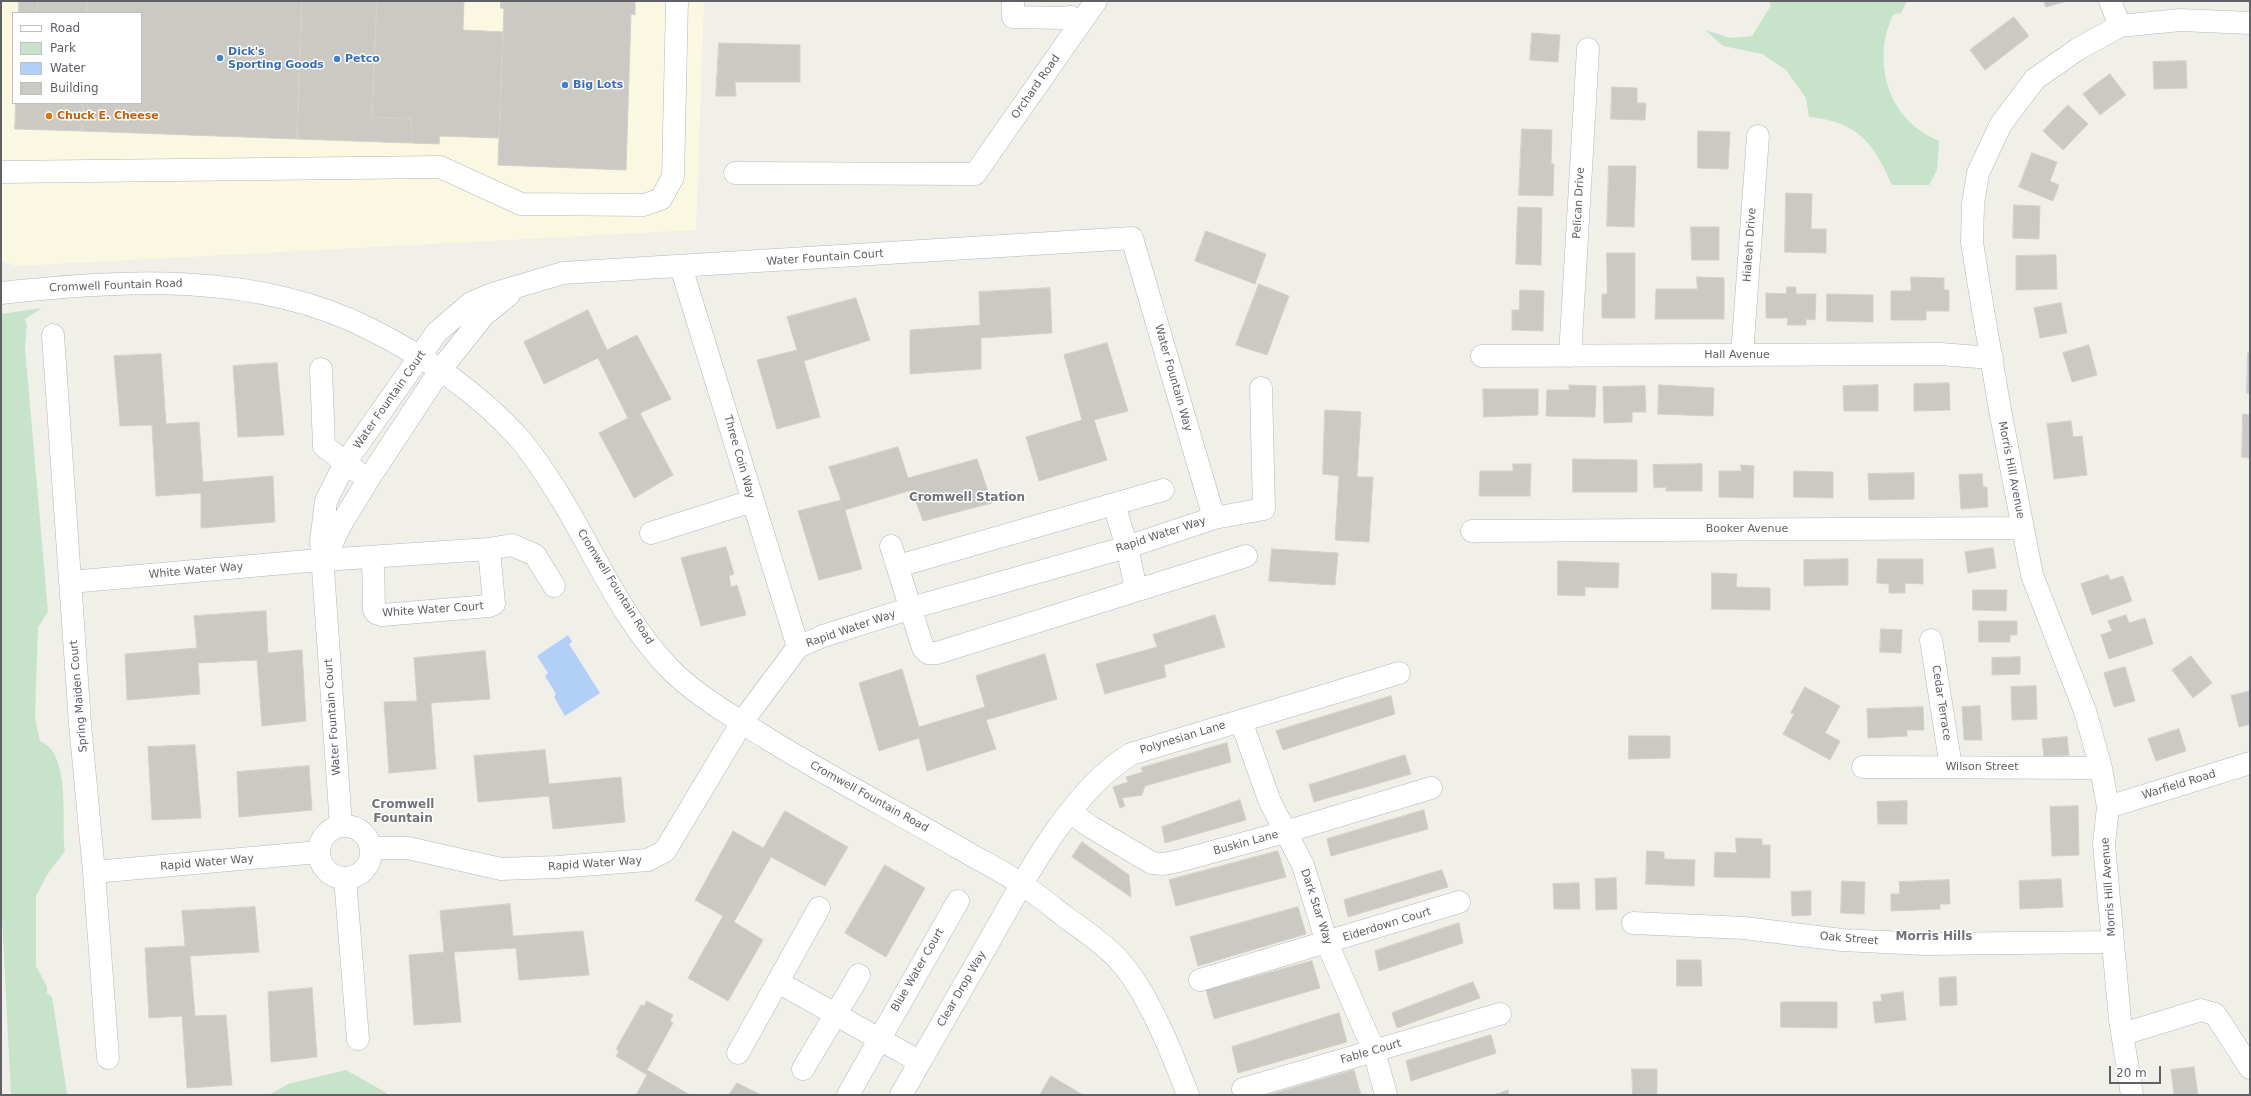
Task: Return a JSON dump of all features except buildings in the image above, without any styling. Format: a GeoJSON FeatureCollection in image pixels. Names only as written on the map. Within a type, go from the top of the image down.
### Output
{"type":"FeatureCollection","features":[{"type":"Feature","properties":{"kind":"street"},"geometry":{"type":"LineString","coordinates":[[1,172],[440,167],[521,204],[644,205],[661,199],[673,178],[677,1]]}},
{"type":"Feature","properties":{"kind":"street"},"geometry":{"type":"LineString","coordinates":[[1013,1],[1013,17],[1063,18],[1076,20]]}},
{"type":"Feature","properties":{"kind":"street"},"geometry":{"type":"LineString","coordinates":[[1050,1],[1068,9],[1076,20]]}},
{"type":"Feature","properties":{"kind":"street","name":"Orchard Road"},"geometry":{"type":"LineString","coordinates":[[735,173],[975,174],[1076,20],[1096,1]]}},
{"type":"Feature","properties":{"kind":"street"},"geometry":{"type":"LineString","coordinates":[[2110,1],[2120,26]]}},
{"type":"Feature","properties":{"kind":"street","name":"Morris Hill Avenue"},"geometry":{"type":"LineString","coordinates":[[2132,1095],[2123,1034],[2104,844],[2108,807],[2101,768],[2085,711],[2032,574],[2000,410],[1972,242],[1973,204],[1978,173],[2001,124],[2035,79],[2078,49],[2120,26],[2180,20],[2250,23]]}},
{"type":"Feature","properties":{"kind":"street","name":"Pelican Drive"},"geometry":{"type":"LineString","coordinates":[[1570,356],[1588,49]]}},
{"type":"Feature","properties":{"kind":"street","name":"Hialeah Drive"},"geometry":{"type":"LineString","coordinates":[[1742,355],[1758,136]]}},
{"type":"Feature","properties":{"kind":"street","name":"Water Fountain Court"},"geometry":{"type":"LineString","coordinates":[[341,826],[321,541],[326,501],[345,464],[437,332],[471,303],[492,294],[563,273],[681,267],[1132,238]]}},
{"type":"Feature","properties":{"kind":"street","name":"Water Fountain Way"},"geometry":{"type":"LineString","coordinates":[[1132,238],[1214,518]]}},
{"type":"Feature","properties":{"kind":"street","name":"Three Coin Way"},"geometry":{"type":"LineString","coordinates":[[681,267],[798,647]]}},
{"type":"Feature","properties":{"kind":"street","name":"Cromwell Fountain Road"},"geometry":{"type":"LineString","coordinates":[[1,293],[68,286],[143,283],[195,284],[247,290],[333,312],[371,329],[419,358],[441,369],[492,412],[520,439],[560,497],[643,638],[679,677],[742,722],[804,761],[1022,884],[1118,960],[1144,997],[1176,1064],[1188,1095]]}},
{"type":"Feature","properties":{"kind":"street","name":"Water Fountain Court"},"geometry":{"type":"LineString","coordinates":[[323,561],[340,526],[368,480],[441,369],[484,315],[520,286]]}},
{"type":"Feature","properties":{"kind":"street","name":"Spring Maiden Court"},"geometry":{"type":"LineString","coordinates":[[53,335],[70,582],[108,1058]]}},
{"type":"Feature","properties":{"kind":"street","name":"Hall Avenue"},"geometry":{"type":"LineString","coordinates":[[1482,356],[1940,354],[1992,358]]}},
{"type":"Feature","properties":{"kind":"street"},"geometry":{"type":"LineString","coordinates":[[321,369],[324,446],[345,464],[368,480]]}},
{"type":"Feature","properties":{"kind":"street","name":"Rapid Water Way"},"geometry":{"type":"LineString","coordinates":[[371,848],[408,848],[501,869],[557,867],[648,860],[665,851],[742,722],[798,647],[823,636],[911,608],[1127,547],[1214,518],[1264,509],[1261,388]]}},
{"type":"Feature","properties":{"kind":"street"},"geometry":{"type":"LineString","coordinates":[[1163,490],[1114,505],[895,556],[924,648],[928,653],[936,653],[1136,589],[1246,556]]}},
{"type":"Feature","properties":{"kind":"street"},"geometry":{"type":"LineString","coordinates":[[651,533],[752,501]]}},
{"type":"Feature","properties":{"kind":"street"},"geometry":{"type":"LineString","coordinates":[[1114,505],[1127,547],[1136,589]]}},
{"type":"Feature","properties":{"kind":"street","name":"Booker Avenue"},"geometry":{"type":"LineString","coordinates":[[1472,531],[2023,528]]}},
{"type":"Feature","properties":{"kind":"street"},"geometry":{"type":"LineString","coordinates":[[323,561],[490,549],[512,545],[535,555],[554,586]]}},
{"type":"Feature","properties":{"kind":"street","name":"White Water Court"},"geometry":{"type":"LineString","coordinates":[[373,557],[374,610],[376,613],[382,615],[489,606],[494,604],[490,549]]}},
{"type":"Feature","properties":{"kind":"street","name":"White Water Way"},"geometry":{"type":"LineString","coordinates":[[70,582],[323,561]]}},
{"type":"Feature","properties":{"kind":"street","name":"Cedar Terrace"},"geometry":{"type":"LineString","coordinates":[[1931,640],[1951,767]]}},
{"type":"Feature","properties":{"kind":"street","name":"Polynesian Lane"},"geometry":{"type":"LineString","coordinates":[[1022,884],[1070,812],[1112,766],[1131,754],[1399,673]]}},
{"type":"Feature","properties":{"kind":"street","name":"Dark Star Way"},"geometry":{"type":"LineString","coordinates":[[1240,721],[1270,802],[1303,865],[1327,943],[1374,1052],[1386,1095]]}},
{"type":"Feature","properties":{"kind":"street","name":"Warfield Road"},"geometry":{"type":"LineString","coordinates":[[2108,807],[2250,763]]}},
{"type":"Feature","properties":{"kind":"street","name":"Wilson Street"},"geometry":{"type":"LineString","coordinates":[[1863,767],[2101,768]]}},
{"type":"Feature","properties":{"kind":"street","name":"Buskin Lane"},"geometry":{"type":"LineString","coordinates":[[1070,812],[1091,827],[1152,862],[1163,864],[1285,832],[1430,788]]}},
{"type":"Feature","properties":{"kind":"street"},"geometry":{"type":"LineString","coordinates":[[341,826],[349,826],[363,833],[371,848],[367,865],[354,876],[345,878],[337,877],[324,868],[319,852],[320,845],[327,832],[341,826]]}},
{"type":"Feature","properties":{"kind":"street","name":"Rapid Water Way"},"geometry":{"type":"LineString","coordinates":[[94,872],[319,852]]}},
{"type":"Feature","properties":{"kind":"street"},"geometry":{"type":"LineString","coordinates":[[345,878],[358,1039]]}},
{"type":"Feature","properties":{"kind":"street","name":"Clear Drop Way"},"geometry":{"type":"LineString","coordinates":[[901,1095],[1022,884]]}},
{"type":"Feature","properties":{"kind":"street","name":"Blue Water Court"},"geometry":{"type":"LineString","coordinates":[[848,1095],[958,901]]}},
{"type":"Feature","properties":{"kind":"street","name":"Eiderdown Court"},"geometry":{"type":"LineString","coordinates":[[1200,980],[1459,902]]}},
{"type":"Feature","properties":{"kind":"street"},"geometry":{"type":"LineString","coordinates":[[738,1054],[819,908]]}},
{"type":"Feature","properties":{"kind":"street","name":"Oak Street"},"geometry":{"type":"LineString","coordinates":[[1633,923],[1744,928],[1842,940],[1925,944],[2113,942]]}},
{"type":"Feature","properties":{"kind":"street"},"geometry":{"type":"LineString","coordinates":[[803,1069],[859,975]]}},
{"type":"Feature","properties":{"kind":"street"},"geometry":{"type":"LineString","coordinates":[[778,982],[836,1014],[878,1040],[920,1062]]}},
{"type":"Feature","properties":{"kind":"street"},"geometry":{"type":"LineString","coordinates":[[2123,1034],[2201,1010],[2215,1014],[2250,1068]]}},
{"type":"Feature","properties":{"kind":"street","name":"Fable Court"},"geometry":{"type":"LineString","coordinates":[[1242,1089],[1374,1052],[1500,1014]]}},
{"type":"Feature","properties":{"kind":"shaded area"},"geometry":{"type":"Polygon","coordinates":[[[1,1],[704,1],[696,230],[17,266],[1,261],[1,1]]]}},
{"type":"Feature","properties":{"kind":"green space"},"geometry":{"type":"Polygon","coordinates":[[[1770,1],[1907,1],[1901,13],[1893,15],[1887,30],[1884,56],[1885,71],[1888,86],[1902,113],[1912,124],[1924,133],[1939,141],[1937,170],[1929,185],[1892,185],[1878,157],[1862,137],[1852,129],[1840,124],[1809,117],[1806,98],[1786,70],[1762,54],[1723,46],[1705,30],[1731,38],[1752,36],[1770,7],[1770,1]]]}},
{"type":"Feature","properties":{"kind":"green space"},"geometry":{"type":"Polygon","coordinates":[[[42,308],[25,319],[27,325],[25,348],[48,612],[38,627],[35,718],[40,741],[50,748],[57,760],[61,774],[64,807],[65,851],[47,875],[36,896],[36,966],[47,987],[47,993],[52,997],[67,1093],[69,1095],[11,1095],[1,898],[1,314],[42,308]]]}},
{"type":"Feature","properties":{"kind":"green space"},"geometry":{"type":"Polygon","coordinates":[[[346,1070],[385,1092],[387,1095],[269,1095],[288,1084],[346,1070]]]}},
{"type":"Feature","properties":{"kind":"water"},"geometry":{"type":"Polygon","coordinates":[[[568,635],[572,642],[569,644],[600,693],[565,716],[554,697],[556,694],[545,676],[548,673],[537,656],[568,635]]]}},
{"type":"Feature","properties":{"kind":"place","name":"Dick's Sporting Goods"},"geometry":{"type":"Point","coordinates":[220,58]}},
{"type":"Feature","properties":{"kind":"place","name":"Petco"},"geometry":{"type":"Point","coordinates":[337,59]}},
{"type":"Feature","properties":{"kind":"place","name":"Big Lots"},"geometry":{"type":"Point","coordinates":[565,85]}},
{"type":"Feature","properties":{"kind":"place","name":"Chuck E. Cheese"},"geometry":{"type":"Point","coordinates":[49,116]}},
{"type":"Feature","properties":{"kind":"district","name":"Cromwell Station"},"geometry":{"type":"Point","coordinates":[967,498]}},
{"type":"Feature","properties":{"kind":"district","name":"Cromwell Fountain"},"geometry":{"type":"Point","coordinates":[403,812]}},
{"type":"Feature","properties":{"kind":"district","name":"Morris Hills"},"geometry":{"type":"Point","coordinates":[1934,937]}}]}
